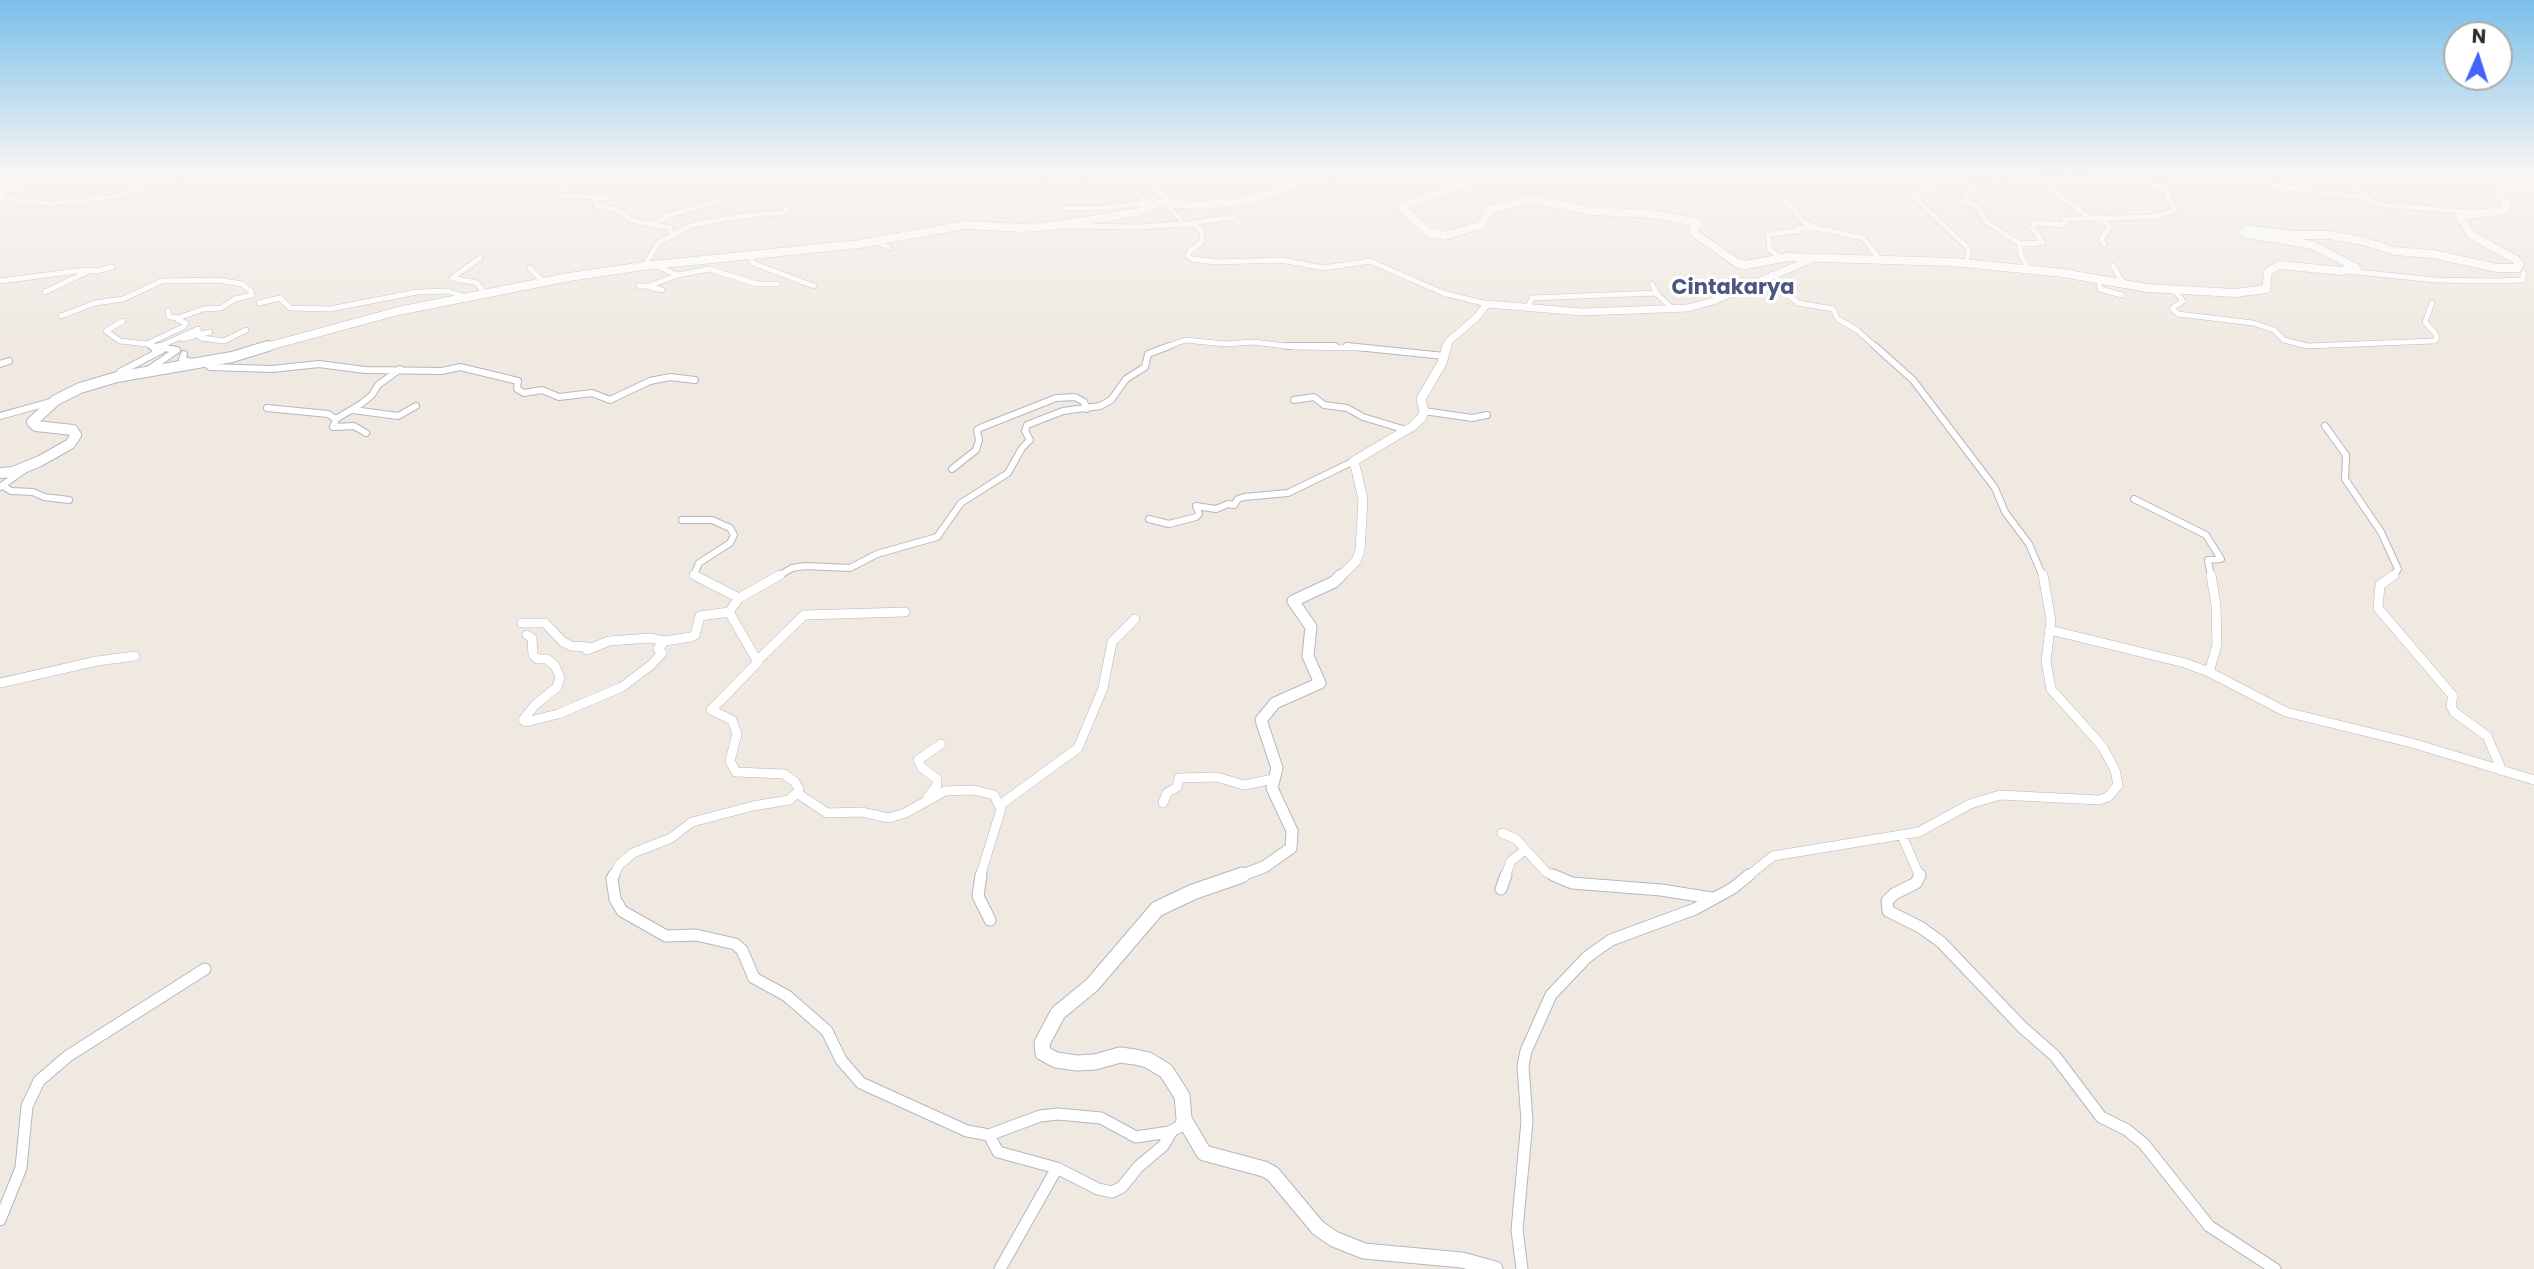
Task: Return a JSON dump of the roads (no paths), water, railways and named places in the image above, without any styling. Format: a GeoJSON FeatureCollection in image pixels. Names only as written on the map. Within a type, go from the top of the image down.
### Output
{"type":"FeatureCollection","features":[{"type":"Feature","properties":{"kind":"main road"},"geometry":{"type":"LineString","coordinates":[[0,473],[29,466],[62,451],[76,435],[73,430],[33,424],[35,417],[56,400],[80,388],[117,377],[202,363],[364,319],[542,282],[644,266],[875,241],[924,232]]}},
{"type":"Feature","properties":{"kind":"main road"},"geometry":{"type":"LineString","coordinates":[[1429,232],[1444,236],[1464,232]]}},
{"type":"Feature","properties":{"kind":"main road"},"geometry":{"type":"LineString","coordinates":[[1695,232],[1740,264],[1749,265],[1781,258],[1965,263],[2174,290],[2235,293],[2262,290],[2268,286],[2268,272],[2280,265],[2348,271],[2357,267],[2321,248],[2246,232]]}},
{"type":"Feature","properties":{"kind":"main road"},"geometry":{"type":"LineString","coordinates":[[2265,232],[2329,235],[2394,251],[2433,254],[2497,268],[2521,270],[2521,264],[2515,259],[2469,232]]}},
{"type":"Feature","properties":{"kind":"street"},"geometry":{"type":"LineString","coordinates":[[644,266],[656,246],[680,232]]}},
{"type":"Feature","properties":{"kind":"street"},"geometry":{"type":"LineString","coordinates":[[1202,232],[1201,244],[1189,252],[1188,256],[1192,259],[1216,262],[1281,260],[1324,268],[1370,261],[1443,293],[1488,304],[1594,312],[1674,310],[1705,304],[1810,260]]}},
{"type":"Feature","properties":{"kind":"street"},"geometry":{"type":"LineString","coordinates":[[1781,258],[1770,250],[1768,234],[1793,232]]}},
{"type":"Feature","properties":{"kind":"street"},"geometry":{"type":"LineString","coordinates":[[1833,232],[1863,238],[1881,261]]}},
{"type":"Feature","properties":{"kind":"street"},"geometry":{"type":"LineString","coordinates":[[1951,232],[1967,247],[1969,252],[1965,263]]}},
{"type":"Feature","properties":{"kind":"street"},"geometry":{"type":"LineString","coordinates":[[2005,232],[2019,244],[2029,270]]}},
{"type":"Feature","properties":{"kind":"street"},"geometry":{"type":"LineString","coordinates":[[2019,244],[2043,243],[2036,232]]}},
{"type":"Feature","properties":{"kind":"street"},"geometry":{"type":"LineString","coordinates":[[2104,244],[2101,239],[2106,232]]}},
{"type":"Feature","properties":{"kind":"street"},"geometry":{"type":"LineString","coordinates":[[875,241],[889,248]]}},
{"type":"Feature","properties":{"kind":"street"},"geometry":{"type":"LineString","coordinates":[[752,254],[751,261],[755,264],[814,286]]}},
{"type":"Feature","properties":{"kind":"street"},"geometry":{"type":"LineString","coordinates":[[480,258],[452,278],[477,284],[484,293]]}},
{"type":"Feature","properties":{"kind":"street"},"geometry":{"type":"LineString","coordinates":[[655,265],[680,276]]}},
{"type":"Feature","properties":{"kind":"street"},"geometry":{"type":"LineString","coordinates":[[2113,266],[2123,285]]}},
{"type":"Feature","properties":{"kind":"street"},"geometry":{"type":"LineString","coordinates":[[0,281],[112,267]]}},
{"type":"Feature","properties":{"kind":"street"},"geometry":{"type":"LineString","coordinates":[[530,268],[539,275],[542,282]]}},
{"type":"Feature","properties":{"kind":"street"},"geometry":{"type":"LineString","coordinates":[[45,292],[91,270]]}},
{"type":"Feature","properties":{"kind":"street"},"geometry":{"type":"LineString","coordinates":[[662,290],[643,286],[715,270],[732,278],[757,284],[777,284]]}},
{"type":"Feature","properties":{"kind":"street"},"geometry":{"type":"LineString","coordinates":[[2348,271],[2435,280],[2522,280],[2521,270],[2534,274]]}},
{"type":"Feature","properties":{"kind":"street"},"geometry":{"type":"LineString","coordinates":[[1522,1269],[1517,1230],[1527,1121],[1523,1066],[1526,1051],[1551,995],[1587,957],[1611,940],[1695,909],[1733,888],[1773,856],[1919,832],[1970,804],[2000,795],[2099,800],[2108,797],[2118,785],[2115,769],[2102,746],[2052,689],[2046,661],[2050,630],[2048,593],[2043,573],[2029,544],[2005,512],[1999,495],[1984,471],[1945,425],[1913,380],[1857,330],[1838,319],[1833,309],[1798,303],[1782,290],[1777,278],[1772,274]]}},
{"type":"Feature","properties":{"kind":"street"},"geometry":{"type":"LineString","coordinates":[[61,316],[97,303],[123,299],[162,281],[218,280],[244,285],[253,294],[236,299],[221,308],[200,310],[181,317],[169,317],[167,311]]}},
{"type":"Feature","properties":{"kind":"street"},"geometry":{"type":"LineString","coordinates":[[2099,280],[2100,289],[2122,295]]}},
{"type":"Feature","properties":{"kind":"street"},"geometry":{"type":"LineString","coordinates":[[1652,284],[1656,293],[1674,310]]}},
{"type":"Feature","properties":{"kind":"street"},"geometry":{"type":"LineString","coordinates":[[2174,290],[2183,301],[2172,309],[2178,314],[2253,323],[2274,330],[2284,340],[2307,346],[2434,341],[2437,338],[2435,333],[2426,322],[2432,303]]}},
{"type":"Feature","properties":{"kind":"street"},"geometry":{"type":"LineString","coordinates":[[259,303],[279,298],[290,308],[330,309],[417,292],[445,291],[465,297]]}},
{"type":"Feature","properties":{"kind":"street"},"geometry":{"type":"LineString","coordinates":[[1528,307],[1532,298],[1656,293]]}},
{"type":"Feature","properties":{"kind":"street"},"geometry":{"type":"LineString","coordinates":[[1149,519],[1169,524],[1196,517],[1199,514],[1196,506],[1216,509],[1228,504],[1234,505],[1238,499],[1244,497],[1281,495],[1298,490],[1406,430],[1422,417],[1424,411],[1421,399],[1449,341],[1488,304]]}},
{"type":"Feature","properties":{"kind":"street"},"geometry":{"type":"LineString","coordinates":[[147,344],[183,327],[186,323],[178,320],[181,317]]}},
{"type":"Feature","properties":{"kind":"street"},"geometry":{"type":"LineString","coordinates":[[123,321],[106,331],[120,341],[147,344],[154,349],[177,350],[146,372]]}},
{"type":"Feature","properties":{"kind":"street"},"geometry":{"type":"LineString","coordinates":[[154,349],[198,329],[206,340],[228,341],[246,330]]}},
{"type":"Feature","properties":{"kind":"street"},"geometry":{"type":"LineString","coordinates":[[117,377],[120,372],[187,338],[210,331]]}},
{"type":"Feature","properties":{"kind":"street"},"geometry":{"type":"LineString","coordinates":[[522,623],[545,623],[563,642],[571,646],[589,647],[587,650],[609,641],[650,638],[665,641],[693,637],[702,615],[729,612],[739,598],[792,568],[850,568],[877,554],[937,537],[961,503],[1008,473],[1022,448],[1030,440],[1025,431],[1027,425],[1063,411],[1100,407],[1111,400],[1126,379],[1145,367],[1148,354],[1188,339],[1226,344],[1248,342],[1294,347],[1345,346],[1444,356]]}},
{"type":"Feature","properties":{"kind":"street"},"geometry":{"type":"LineString","coordinates":[[184,354],[183,359],[210,367],[272,369],[319,364],[365,370],[442,371],[467,368],[518,381],[517,389],[522,400]]}},
{"type":"Feature","properties":{"kind":"street"},"geometry":{"type":"LineString","coordinates":[[0,364],[9,360]]}},
{"type":"Feature","properties":{"kind":"street"},"geometry":{"type":"LineString","coordinates":[[366,433],[354,426],[333,427],[336,419],[353,410],[372,395],[378,385],[400,369]]}},
{"type":"Feature","properties":{"kind":"street"},"geometry":{"type":"LineString","coordinates":[[520,392],[542,390],[563,397],[592,393],[610,400],[650,381],[670,377],[695,380]]}},
{"type":"Feature","properties":{"kind":"street"},"geometry":{"type":"LineString","coordinates":[[952,469],[976,450],[979,440],[977,430],[980,428],[996,424],[1042,402],[1063,397],[1081,400],[1087,409]]}},
{"type":"Feature","properties":{"kind":"street"},"geometry":{"type":"LineString","coordinates":[[1294,400],[1314,397],[1324,405],[1347,408],[1363,417],[1406,430]]}},
{"type":"Feature","properties":{"kind":"street"},"geometry":{"type":"LineString","coordinates":[[0,416],[56,400]]}},
{"type":"Feature","properties":{"kind":"street"},"geometry":{"type":"LineString","coordinates":[[353,410],[398,416],[416,406]]}},
{"type":"Feature","properties":{"kind":"street"},"geometry":{"type":"LineString","coordinates":[[267,408],[328,414],[336,419]]}},
{"type":"Feature","properties":{"kind":"street"},"geometry":{"type":"LineString","coordinates":[[1424,411],[1472,418],[1487,415]]}},
{"type":"Feature","properties":{"kind":"street"},"geometry":{"type":"LineString","coordinates":[[2325,426],[2346,455],[2345,479],[2381,532],[2398,569],[2398,573],[2380,584],[2378,608],[2453,696],[2451,706],[2454,712],[2487,736],[2502,771]]}},
{"type":"Feature","properties":{"kind":"street"},"geometry":{"type":"LineString","coordinates":[[989,1135],[998,1152],[1057,1168],[1098,1189],[1117,1191],[1138,1167],[1169,1140],[1178,1125],[1182,1096],[1171,1077],[1157,1065],[1120,1055],[1095,1062],[1064,1062],[1044,1053],[1042,1043],[1058,1013],[1092,985],[1157,909],[1193,892],[1264,867],[1288,852],[1293,838],[1289,823],[1275,798],[1273,779],[1277,768],[1265,736],[1262,716],[1275,703],[1321,683],[1308,656],[1311,627],[1293,601],[1345,575],[1360,551],[1363,499],[1354,461]]}},
{"type":"Feature","properties":{"kind":"street"},"geometry":{"type":"LineString","coordinates":[[29,466],[2,486],[11,491],[36,492],[44,498],[69,500]]}},
{"type":"Feature","properties":{"kind":"street"},"geometry":{"type":"LineString","coordinates":[[2134,499],[2206,534],[2221,559],[2208,560],[2216,606],[2217,645],[2209,672]]}},
{"type":"Feature","properties":{"kind":"street"},"geometry":{"type":"LineString","coordinates":[[682,520],[712,520],[730,528],[733,535],[730,543],[699,563],[694,575],[739,598]]}},
{"type":"Feature","properties":{"kind":"street"},"geometry":{"type":"LineString","coordinates":[[729,612],[752,655],[758,660]]}},
{"type":"Feature","properties":{"kind":"street"},"geometry":{"type":"LineString","coordinates":[[905,612],[804,615],[758,660],[747,677],[711,710],[732,720],[737,734],[730,761],[736,772],[785,774],[795,782],[799,789],[797,793],[789,800],[700,819],[684,826],[671,838],[633,853],[614,873],[611,886],[615,899],[629,917],[666,936],[696,935],[735,944],[742,950],[754,978],[788,996],[827,1031],[841,1060],[861,1083],[967,1131],[989,1135],[1040,1116],[1058,1114],[1101,1118],[1136,1138],[1178,1125]]}},
{"type":"Feature","properties":{"kind":"street"},"geometry":{"type":"LineString","coordinates":[[990,920],[978,896],[978,883],[1000,805],[1078,748],[1103,688],[1112,642],[1135,619]]}},
{"type":"Feature","properties":{"kind":"street"},"geometry":{"type":"LineString","coordinates":[[2050,630],[2209,672],[2286,712],[2412,743],[2534,780]]}},
{"type":"Feature","properties":{"kind":"street"},"geometry":{"type":"LineString","coordinates":[[527,635],[532,638],[533,655],[538,659],[547,659],[556,667],[561,677],[557,687],[535,705],[523,720],[526,722],[558,714],[625,685],[662,653],[658,649],[665,641]]}},
{"type":"Feature","properties":{"kind":"street"},"geometry":{"type":"LineString","coordinates":[[0,682],[97,661],[135,656]]}},
{"type":"Feature","properties":{"kind":"street"},"geometry":{"type":"LineString","coordinates":[[926,800],[937,785],[937,779],[917,762],[919,757],[941,744]]}},
{"type":"Feature","properties":{"kind":"street"},"geometry":{"type":"LineString","coordinates":[[1163,803],[1167,793],[1177,787],[1179,778],[1210,777],[1244,785],[1273,779]]}},
{"type":"Feature","properties":{"kind":"street"},"geometry":{"type":"LineString","coordinates":[[797,793],[827,813],[860,812],[885,818],[905,813],[945,791],[974,790],[994,795],[1000,805]]}},
{"type":"Feature","properties":{"kind":"street"},"geometry":{"type":"LineString","coordinates":[[1502,833],[1516,839],[1546,872],[1572,883],[1661,890],[1712,898]]}},
{"type":"Feature","properties":{"kind":"street"},"geometry":{"type":"LineString","coordinates":[[1902,836],[1920,876],[1916,883],[1894,894],[1887,901],[1888,911],[1920,927],[1941,942],[2022,1027],[2055,1056],[2101,1117],[2127,1130],[2144,1144],[2209,1226],[2275,1269]]}},
{"type":"Feature","properties":{"kind":"street"},"geometry":{"type":"LineString","coordinates":[[1501,889],[1511,861],[1525,849]]}},
{"type":"Feature","properties":{"kind":"street"},"geometry":{"type":"LineString","coordinates":[[0,1220],[20,1168],[27,1106],[39,1081],[79,1048],[205,969]]}},
{"type":"Feature","properties":{"kind":"street"},"geometry":{"type":"LineString","coordinates":[[1178,1125],[1204,1153],[1264,1169],[1273,1174],[1318,1228],[1334,1239],[1364,1251],[1462,1260],[1495,1269]]}},
{"type":"Feature","properties":{"kind":"street"},"geometry":{"type":"LineString","coordinates":[[1000,1269],[1057,1168]]}},
{"type":"Feature","properties":{"kind":"district","name":"Cintakarya"},"geometry":{"type":"Point","coordinates":[1733,289]}}]}
